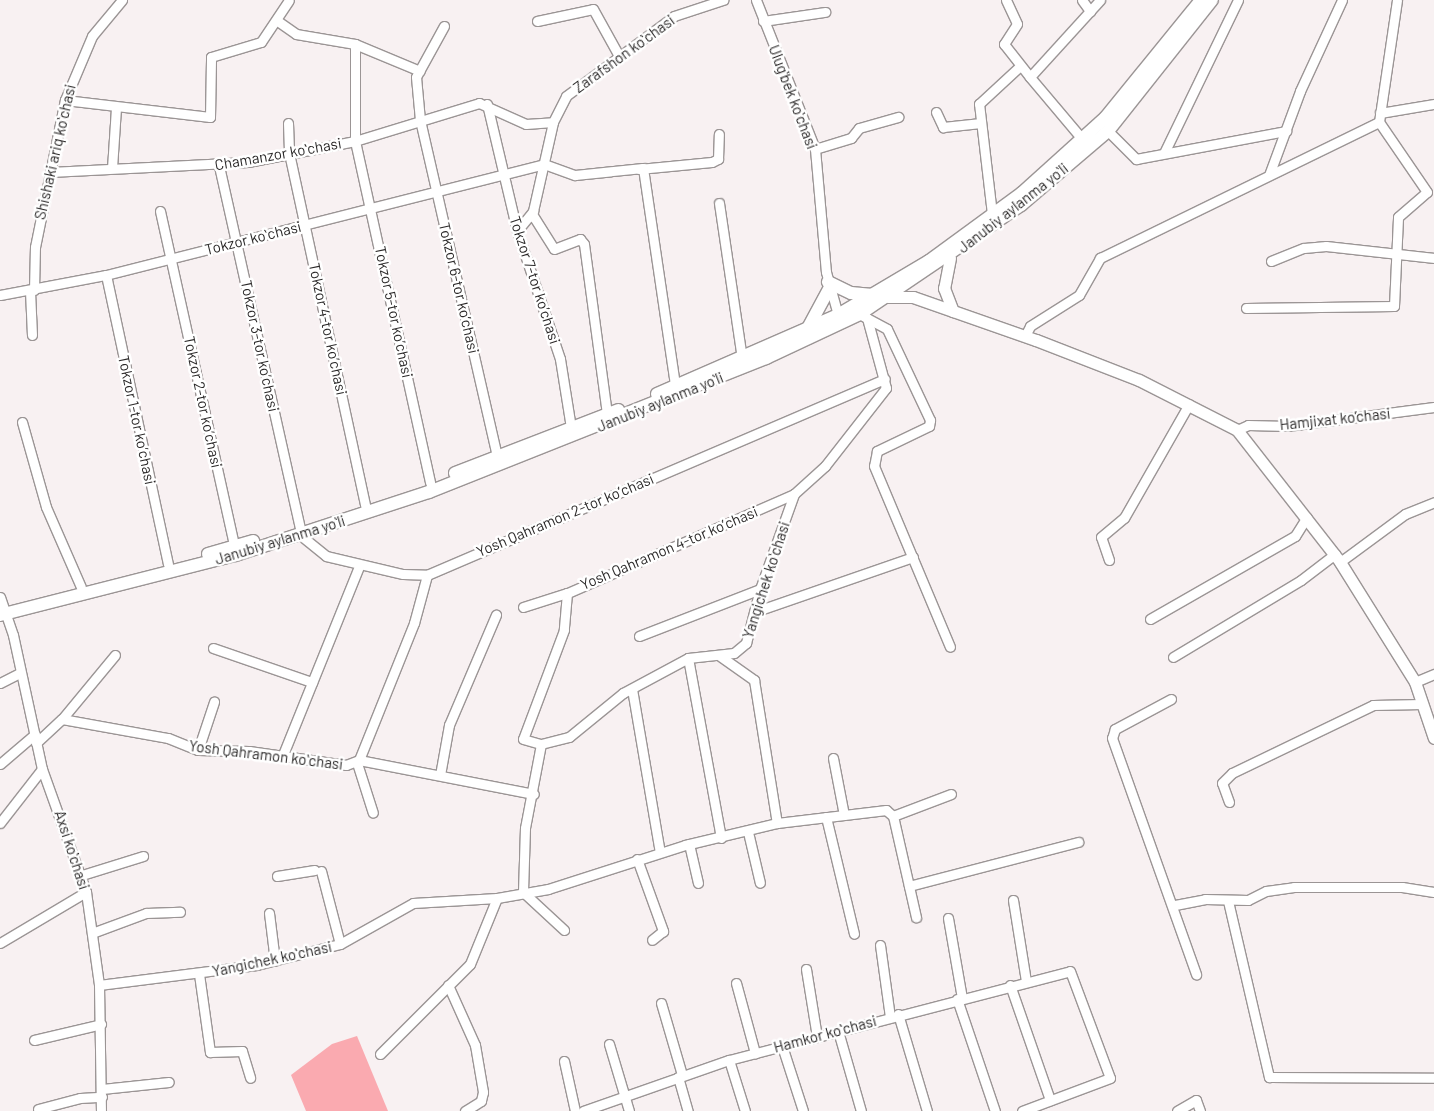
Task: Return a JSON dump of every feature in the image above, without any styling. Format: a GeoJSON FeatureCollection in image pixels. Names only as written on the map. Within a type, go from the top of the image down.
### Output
{"type":"FeatureCollection","features":[{"type":"Feature","properties":{"kind":"highway","name":"Janubiy aylanma yoʻli"},"geometry":{"type":"LineString","coordinates":[[1,607],[236,555],[430,483],[607,414],[742,358],[838,315],[929,261],[992,214],[1083,140],[1157,58],[1201,0]]}},
{"type":"Feature","properties":{"kind":"highway","name":"Janubiy aylanma yoʻli"},"geometry":{"type":"LineString","coordinates":[[1,607],[234,546],[300,531],[538,451],[796,346],[863,316],[888,297],[950,258],[1021,205],[1108,131],[1212,0]]}},
{"type":"Feature","properties":{"kind":"highway"},"geometry":{"type":"LineString","coordinates":[[807,330],[829,286],[851,293],[873,294]]}},
{"type":"Feature","properties":{"kind":"main road"},"geometry":{"type":"LineString","coordinates":[[950,258],[944,288],[953,311]]}},
{"type":"Feature","properties":{"kind":"main road"},"geometry":{"type":"LineString","coordinates":[[888,297],[913,298],[1024,336],[1189,404],[1237,430],[1338,558],[1415,682],[1434,738]]}},
{"type":"Feature","properties":{"kind":"street","name":"Shishaki ariq koʻchasi"},"geometry":{"type":"LineString","coordinates":[[32,335],[35,247],[64,100],[92,36],[122,0]]}},
{"type":"Feature","properties":{"kind":"street"},"geometry":{"type":"LineString","coordinates":[[64,100],[210,117],[211,56],[261,42],[279,22],[289,0]]}},
{"type":"Feature","properties":{"kind":"street","name":"Zarafshon koʻchasi"},"geometry":{"type":"LineString","coordinates":[[532,214],[553,122],[566,96],[674,16],[723,0]]}},
{"type":"Feature","properties":{"kind":"street","name":"Ulugʻbek koʻchasi"},"geometry":{"type":"LineString","coordinates":[[756,0],[815,149],[829,286],[838,315]]}},
{"type":"Feature","properties":{"kind":"street"},"geometry":{"type":"LineString","coordinates":[[1006,0],[1017,24],[1004,44],[1020,66],[1083,140]]}},
{"type":"Feature","properties":{"kind":"street"},"geometry":{"type":"LineString","coordinates":[[1082,0],[1090,11]]}},
{"type":"Feature","properties":{"kind":"street"},"geometry":{"type":"LineString","coordinates":[[1030,77],[1100,0]]}},
{"type":"Feature","properties":{"kind":"street"},"geometry":{"type":"LineString","coordinates":[[1164,154],[1238,0]]}},
{"type":"Feature","properties":{"kind":"street"},"geometry":{"type":"LineString","coordinates":[[1269,175],[1342,0]]}},
{"type":"Feature","properties":{"kind":"street"},"geometry":{"type":"LineString","coordinates":[[1246,308],[1394,306],[1399,213],[1425,196],[1430,188],[1380,118],[1397,0]]}},
{"type":"Feature","properties":{"kind":"street"},"geometry":{"type":"LineString","coordinates":[[536,21],[593,9],[619,56]]}},
{"type":"Feature","properties":{"kind":"street"},"geometry":{"type":"LineString","coordinates":[[763,21],[825,12]]}},
{"type":"Feature","properties":{"kind":"street"},"geometry":{"type":"LineString","coordinates":[[279,22],[296,34],[355,44],[420,71]]}},
{"type":"Feature","properties":{"kind":"street"},"geometry":{"type":"LineString","coordinates":[[420,120],[415,83],[444,26]]}},
{"type":"Feature","properties":{"kind":"street","name":"Chamanzor koʻchasi"},"geometry":{"type":"LineString","coordinates":[[355,44],[356,140]]}},
{"type":"Feature","properties":{"kind":"street"},"geometry":{"type":"LineString","coordinates":[[992,214],[980,100],[1020,66]]}},
{"type":"Feature","properties":{"kind":"street"},"geometry":{"type":"LineString","coordinates":[[486,104],[526,124],[553,122]]}},
{"type":"Feature","properties":{"kind":"street","name":"Chamanzor koʻchasi"},"geometry":{"type":"LineString","coordinates":[[50,172],[112,168],[219,166],[356,140],[420,120],[486,104]]}},
{"type":"Feature","properties":{"kind":"street","name":"Tokzor 7-tor koʼchasi"},"geometry":{"type":"LineString","coordinates":[[486,104],[505,175],[517,231],[560,359],[571,428]]}},
{"type":"Feature","properties":{"kind":"street"},"geometry":{"type":"LineString","coordinates":[[1024,336],[1030,326],[1079,295],[1100,258],[1380,118],[1434,104]]}},
{"type":"Feature","properties":{"kind":"street"},"geometry":{"type":"LineString","coordinates":[[112,168],[116,107]]}},
{"type":"Feature","properties":{"kind":"street"},"geometry":{"type":"LineString","coordinates":[[936,112],[943,127],[981,123]]}},
{"type":"Feature","properties":{"kind":"street"},"geometry":{"type":"LineString","coordinates":[[815,149],[850,138],[856,129],[898,117]]}},
{"type":"Feature","properties":{"kind":"street","name":"Tokzor 6-tor koʼchasi"},"geometry":{"type":"LineString","coordinates":[[420,120],[438,192],[497,457]]}},
{"type":"Feature","properties":{"kind":"street","name":"Tokzor 4-tor koʼchasi"},"geometry":{"type":"LineString","coordinates":[[288,124],[289,153],[365,506]]}},
{"type":"Feature","properties":{"kind":"street"},"geometry":{"type":"LineString","coordinates":[[1108,131],[1133,158],[1286,131]]}},
{"type":"Feature","properties":{"kind":"street"},"geometry":{"type":"LineString","coordinates":[[505,175],[544,164],[575,175],[715,161],[719,134]]}},
{"type":"Feature","properties":{"kind":"street","name":"Tokzor 5-tor koʼchasi"},"geometry":{"type":"LineString","coordinates":[[356,140],[430,483]]}},
{"type":"Feature","properties":{"kind":"street","name":"Tokzor 3-tor koʼchasi"},"geometry":{"type":"LineString","coordinates":[[219,166],[238,242],[300,531]]}},
{"type":"Feature","properties":{"kind":"street"},"geometry":{"type":"LineString","coordinates":[[643,168],[675,386]]}},
{"type":"Feature","properties":{"kind":"street","name":"Tokzor koʻchasi"},"geometry":{"type":"LineString","coordinates":[[0,295],[32,291],[106,275],[171,257],[372,210],[505,175]]}},
{"type":"Feature","properties":{"kind":"street"},"geometry":{"type":"LineString","coordinates":[[719,203],[742,358]]}},
{"type":"Feature","properties":{"kind":"street","name":"Tokzor 2-tor koʼchasi"},"geometry":{"type":"LineString","coordinates":[[160,211],[234,546]]}},
{"type":"Feature","properties":{"kind":"street"},"geometry":{"type":"LineString","coordinates":[[517,231],[532,214],[554,249],[580,239],[584,244],[607,414]]}},
{"type":"Feature","properties":{"kind":"street"},"geometry":{"type":"LineString","coordinates":[[1271,261],[1304,248],[1326,246],[1397,251],[1434,258]]}},
{"type":"Feature","properties":{"kind":"street","name":"Tokzor 1-tor koʼchasi"},"geometry":{"type":"LineString","coordinates":[[106,275],[168,564]]}},
{"type":"Feature","properties":{"kind":"street"},"geometry":{"type":"LineString","coordinates":[[794,494],[825,466],[883,395],[885,379],[863,316]]}},
{"type":"Feature","properties":{"kind":"street"},"geometry":{"type":"LineString","coordinates":[[863,316],[887,329],[930,420],[929,426],[877,451],[873,458],[950,647]]}},
{"type":"Feature","properties":{"kind":"street","name":"Yosh Qahramon 2-tor koʼchasi"},"geometry":{"type":"LineString","coordinates":[[427,575],[885,379]]}},
{"type":"Feature","properties":{"kind":"street"},"geometry":{"type":"LineString","coordinates":[[1109,560],[1101,537],[1124,518],[1189,404]]}},
{"type":"Feature","properties":{"kind":"street","name":"Hamjixat ko’chasi"},"geometry":{"type":"LineString","coordinates":[[1237,430],[1248,425],[1288,426],[1434,407]]}},
{"type":"Feature","properties":{"kind":"street"},"geometry":{"type":"LineString","coordinates":[[22,422],[46,507],[81,587]]}},
{"type":"Feature","properties":{"kind":"street","name":"Yangichek koʻchasi"},"geometry":{"type":"LineString","coordinates":[[541,744],[569,737],[632,689],[688,658],[720,656],[746,643],[756,611],[760,589],[794,494]]}},
{"type":"Feature","properties":{"kind":"street","name":"Yosh Qahramon 4-tor koʼchasi"},"geometry":{"type":"LineString","coordinates":[[541,744],[525,741],[523,735],[564,630],[567,593],[794,494]]}},
{"type":"Feature","properties":{"kind":"street"},"geometry":{"type":"LineString","coordinates":[[1173,657],[1338,558],[1405,514],[1434,502]]}},
{"type":"Feature","properties":{"kind":"street"},"geometry":{"type":"LineString","coordinates":[[1150,619],[1294,536],[1306,517]]}},
{"type":"Feature","properties":{"kind":"street"},"geometry":{"type":"LineString","coordinates":[[300,531],[326,556],[360,566],[427,575],[414,623],[358,762],[373,813]]}},
{"type":"Feature","properties":{"kind":"street"},"geometry":{"type":"LineString","coordinates":[[756,611],[913,558]]}},
{"type":"Feature","properties":{"kind":"street"},"geometry":{"type":"LineString","coordinates":[[282,756],[360,566]]}},
{"type":"Feature","properties":{"kind":"street"},"geometry":{"type":"LineString","coordinates":[[639,636],[760,589]]}},
{"type":"Feature","properties":{"kind":"street"},"geometry":{"type":"LineString","coordinates":[[523,607],[567,593]]}},
{"type":"Feature","properties":{"kind":"street","name":"Axsi koʻchasi"},"geometry":{"type":"LineString","coordinates":[[1,607],[20,673],[42,769],[82,875],[86,892],[100,985],[101,1111]]}},
{"type":"Feature","properties":{"kind":"street"},"geometry":{"type":"LineString","coordinates":[[440,776],[449,725],[496,615]]}},
{"type":"Feature","properties":{"kind":"street"},"geometry":{"type":"LineString","coordinates":[[213,648],[312,682]]}},
{"type":"Feature","properties":{"kind":"street"},"geometry":{"type":"LineString","coordinates":[[0,764],[62,719],[115,655]]}},
{"type":"Feature","properties":{"kind":"street"},"geometry":{"type":"LineString","coordinates":[[720,656],[754,680],[777,823]]}},
{"type":"Feature","properties":{"kind":"street"},"geometry":{"type":"LineString","coordinates":[[688,658],[721,838]]}},
{"type":"Feature","properties":{"kind":"street"},"geometry":{"type":"LineString","coordinates":[[0,683],[20,673]]}},
{"type":"Feature","properties":{"kind":"street"},"geometry":{"type":"LineString","coordinates":[[1415,682],[1434,674]]}},
{"type":"Feature","properties":{"kind":"street"},"geometry":{"type":"LineString","coordinates":[[632,689],[660,852]]}},
{"type":"Feature","properties":{"kind":"street"},"geometry":{"type":"LineString","coordinates":[[1171,699],[1115,729],[1112,738],[1175,905],[1196,974]]}},
{"type":"Feature","properties":{"kind":"street"},"geometry":{"type":"LineString","coordinates":[[198,750],[214,702]]}},
{"type":"Feature","properties":{"kind":"street"},"geometry":{"type":"LineString","coordinates":[[1229,802],[1222,784],[1232,773],[1373,705],[1422,704]]}},
{"type":"Feature","properties":{"kind":"street","name":"Yosh Qahramon koʻchasi"},"geometry":{"type":"LineString","coordinates":[[62,719],[168,738],[198,750],[358,762],[534,794]]}},
{"type":"Feature","properties":{"kind":"street"},"geometry":{"type":"LineString","coordinates":[[541,744],[534,794],[526,828],[523,892],[564,930]]}},
{"type":"Feature","properties":{"kind":"street"},"geometry":{"type":"LineString","coordinates":[[834,758],[844,815]]}},
{"type":"Feature","properties":{"kind":"street"},"geometry":{"type":"LineString","coordinates":[[0,823],[42,769]]}},
{"type":"Feature","properties":{"kind":"street"},"geometry":{"type":"LineString","coordinates":[[916,917],[893,816],[951,794]]}},
{"type":"Feature","properties":{"kind":"street","name":"Yangichek koʻchasi"},"geometry":{"type":"LineString","coordinates":[[100,985],[199,974],[275,961],[340,944],[413,904],[497,898],[548,889],[637,858],[689,844],[748,832],[777,823],[886,810],[893,816]]}},
{"type":"Feature","properties":{"kind":"street"},"geometry":{"type":"LineString","coordinates":[[826,817],[854,934]]}},
{"type":"Feature","properties":{"kind":"street"},"geometry":{"type":"LineString","coordinates":[[748,832],[760,883]]}},
{"type":"Feature","properties":{"kind":"street"},"geometry":{"type":"LineString","coordinates":[[909,886],[1078,842]]}},
{"type":"Feature","properties":{"kind":"street"},"geometry":{"type":"LineString","coordinates":[[689,844],[698,883]]}},
{"type":"Feature","properties":{"kind":"street"},"geometry":{"type":"LineString","coordinates":[[82,875],[143,856]]}},
{"type":"Feature","properties":{"kind":"street"},"geometry":{"type":"LineString","coordinates":[[637,858],[663,931],[652,940]]}},
{"type":"Feature","properties":{"kind":"street"},"geometry":{"type":"LineString","coordinates":[[277,876],[318,871],[340,944]]}},
{"type":"Feature","properties":{"kind":"street"},"geometry":{"type":"LineString","coordinates":[[1175,905],[1248,900],[1266,891],[1322,886],[1434,892]]}},
{"type":"Feature","properties":{"kind":"street"},"geometry":{"type":"LineString","coordinates":[[0,943],[86,892]]}},
{"type":"Feature","properties":{"kind":"street"},"geometry":{"type":"LineString","coordinates":[[380,1054],[470,964],[497,898]]}},
{"type":"Feature","properties":{"kind":"street"},"geometry":{"type":"LineString","coordinates":[[1013,900],[1026,981]]}},
{"type":"Feature","properties":{"kind":"street"},"geometry":{"type":"LineString","coordinates":[[1228,901],[1269,1077],[1434,1078]]}},
{"type":"Feature","properties":{"kind":"street"},"geometry":{"type":"LineString","coordinates":[[92,933],[146,913],[180,912]]}},
{"type":"Feature","properties":{"kind":"street"},"geometry":{"type":"LineString","coordinates":[[269,913],[275,961]]}},
{"type":"Feature","properties":{"kind":"street"},"geometry":{"type":"LineString","coordinates":[[948,918],[959,998],[995,1111]]}},
{"type":"Feature","properties":{"kind":"street"},"geometry":{"type":"LineString","coordinates":[[880,945],[894,1016],[927,1111]]}},
{"type":"Feature","properties":{"kind":"street"},"geometry":{"type":"LineString","coordinates":[[806,969],[817,1037]]}},
{"type":"Feature","properties":{"kind":"street","name":"Hamkor koʻchasi"},"geometry":{"type":"LineString","coordinates":[[583,1111],[624,1095],[729,1060],[1010,984],[1070,971],[1110,1078],[1050,1100]]}},
{"type":"Feature","properties":{"kind":"street"},"geometry":{"type":"LineString","coordinates":[[199,974],[210,1052],[242,1051],[250,1078]]}},
{"type":"Feature","properties":{"kind":"street"},"geometry":{"type":"LineString","coordinates":[[736,983],[755,1053]]}},
{"type":"Feature","properties":{"kind":"street"},"geometry":{"type":"LineString","coordinates":[[1010,984],[1050,1100],[1022,1111]]}},
{"type":"Feature","properties":{"kind":"street"},"geometry":{"type":"LineString","coordinates":[[448,985],[475,1044],[483,1092],[480,1101],[465,1111]]}},
{"type":"Feature","properties":{"kind":"street"},"geometry":{"type":"LineString","coordinates":[[661,1003],[688,1111]]}},
{"type":"Feature","properties":{"kind":"street"},"geometry":{"type":"LineString","coordinates":[[34,1040],[101,1024]]}},
{"type":"Feature","properties":{"kind":"street"},"geometry":{"type":"LineString","coordinates":[[838,1031],[861,1111]]}},
{"type":"Feature","properties":{"kind":"street"},"geometry":{"type":"LineString","coordinates":[[609,1044],[629,1111]]}},
{"type":"Feature","properties":{"kind":"street"},"geometry":{"type":"LineString","coordinates":[[782,1046],[803,1111]]}},
{"type":"Feature","properties":{"kind":"street"},"geometry":{"type":"LineString","coordinates":[[729,1060],[745,1111]]}},
{"type":"Feature","properties":{"kind":"street"},"geometry":{"type":"LineString","coordinates":[[564,1061],[575,1111]]}},
{"type":"Feature","properties":{"kind":"street"},"geometry":{"type":"LineString","coordinates":[[38,1109],[102,1093],[169,1082]]}},
{"type":"Feature","properties":{"kind":"street"},"geometry":{"type":"LineString","coordinates":[[1177,1111],[1196,1100],[1200,1111]]}},
{"type":"Feature","properties":{"kind":"shaded area"},"geometry":{"type":"Polygon","coordinates":[[[357,1036],[388,1111],[306,1111],[291,1075],[332,1044],[357,1036]]]}}]}
